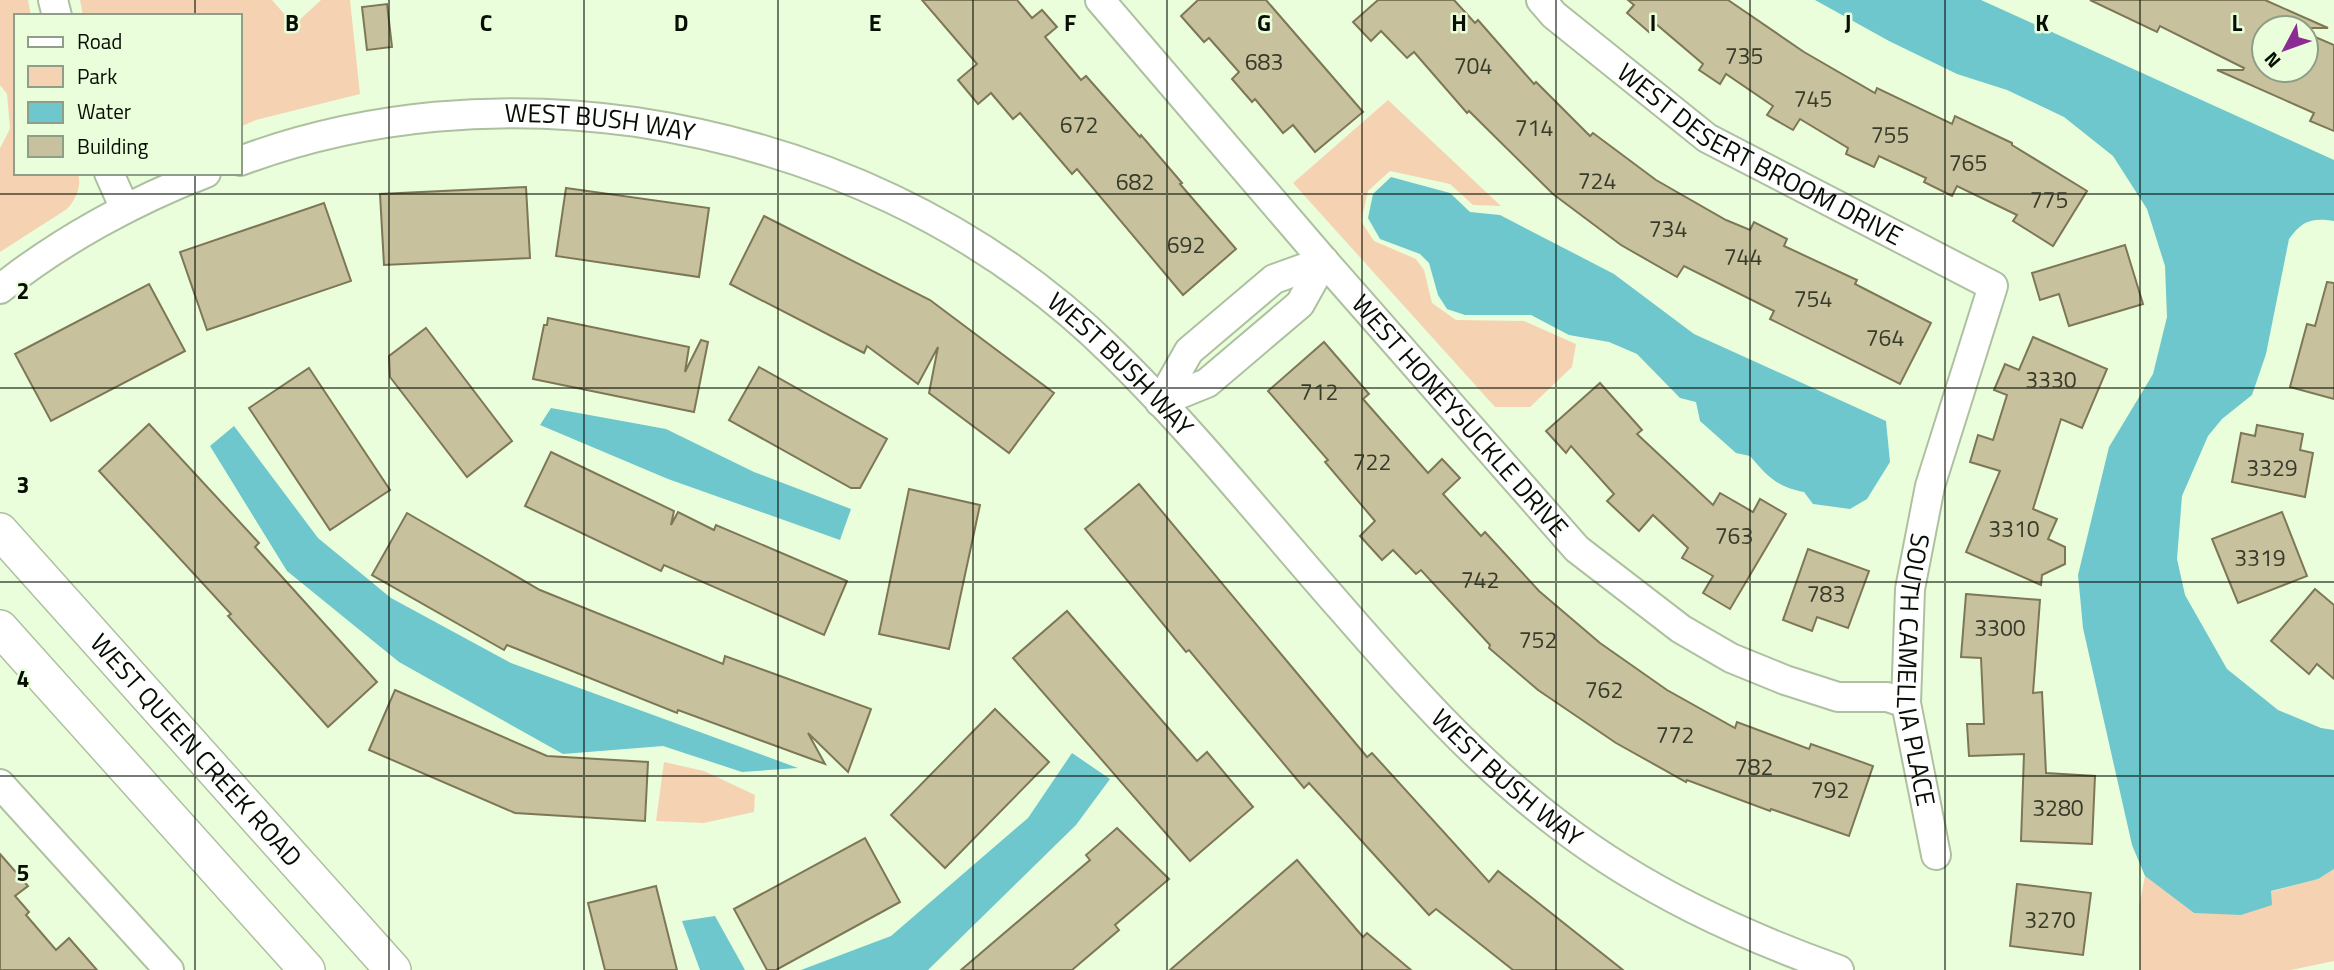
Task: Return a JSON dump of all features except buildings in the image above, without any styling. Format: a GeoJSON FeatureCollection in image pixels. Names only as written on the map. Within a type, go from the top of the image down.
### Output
{"type":"FeatureCollection","features":[{"type":"Feature","properties":{"kind":"main road","name":"WEST QUEEN CREEK ROAD"},"geometry":{"type":"LineString","coordinates":[[0,531],[393,970]]}},
{"type":"Feature","properties":{"kind":"main road"},"geometry":{"type":"LineString","coordinates":[[0,628],[307,970]]}},
{"type":"Feature","properties":{"kind":"street","name":"WEST HONEYSUCKLE DRIVE"},"geometry":{"type":"LineString","coordinates":[[1100,0],[1577,549],[1681,629],[1731,659],[1795,684],[1838,697],[1887,697],[1906,703]]}},
{"type":"Feature","properties":{"kind":"street","name":"WEST DESERT BROOM DRIVE"},"geometry":{"type":"LineString","coordinates":[[1541,0],[1554,15],[1707,138],[1993,286]]}},
{"type":"Feature","properties":{"kind":"street","name":"WEST BUSH WAY"},"geometry":{"type":"LineString","coordinates":[[242,160],[291,144],[396,120],[442,115],[510,113],[570,115],[631,121],[711,135],[761,148],[847,178],[900,201],[954,230],[1014,271],[1070,314],[1112,352],[1160,402],[1423,701],[1489,767],[1527,800],[1570,834],[1662,893],[1751,937],[1839,970]]}},
{"type":"Feature","properties":{"kind":"street"},"geometry":{"type":"LineString","coordinates":[[109,175],[125,209]]}},
{"type":"Feature","properties":{"kind":"street"},"geometry":{"type":"LineString","coordinates":[[0,289],[44,258],[125,209],[201,175]]}},
{"type":"Feature","properties":{"kind":"street"},"geometry":{"type":"LineString","coordinates":[[1160,402],[1189,351],[1274,279],[1324,261]]}},
{"type":"Feature","properties":{"kind":"street","name":"SOUTH CAMELLIA PLACE"},"geometry":{"type":"LineString","coordinates":[[1936,855],[1906,703],[1910,589],[1930,486],[1993,286]]}},
{"type":"Feature","properties":{"kind":"street"},"geometry":{"type":"LineString","coordinates":[[0,785],[169,970]]}},
{"type":"Feature","properties":{"kind":"green space"},"geometry":{"type":"Polygon","coordinates":[[[0,0],[28,0],[31,14],[14,14],[14,175],[78,175],[79,188],[67,209],[0,252],[0,148],[10,129],[7,94],[0,85],[0,0]]]}},
{"type":"Feature","properties":{"kind":"green space"},"geometry":{"type":"Polygon","coordinates":[[[80,0],[272,0],[294,25],[321,0],[350,0],[360,94],[256,120],[242,126],[242,14],[83,14],[80,0]]]}},
{"type":"Feature","properties":{"kind":"green space"},"geometry":{"type":"Polygon","coordinates":[[[1388,100],[1501,206],[1473,205],[1450,184],[1390,171],[1368,191],[1361,221],[1374,241],[1416,259],[1424,270],[1432,303],[1456,320],[1524,321],[1576,344],[1572,367],[1530,407],[1495,407],[1293,183],[1388,100]]]}},
{"type":"Feature","properties":{"kind":"green space"},"geometry":{"type":"Polygon","coordinates":[[[664,762],[704,771],[755,795],[754,812],[704,823],[656,821],[664,762]]]}},
{"type":"Feature","properties":{"kind":"green space"},"geometry":{"type":"Polygon","coordinates":[[[2334,869],[2334,961],[2291,970],[2140,970],[2139,906],[2145,876],[2194,913],[2317,879],[2334,869]]]}},
{"type":"Feature","properties":{"kind":"water"},"geometry":{"type":"Polygon","coordinates":[[[1815,0],[1981,0],[2334,160],[2334,221],[2308,222],[2289,239],[2266,354],[2252,395],[2222,419],[2208,436],[2182,496],[2177,559],[2185,595],[2227,669],[2278,710],[2321,728],[2334,730],[2334,869],[2318,879],[2271,891],[2272,905],[2241,915],[2194,913],[2145,876],[2132,845],[2083,628],[2078,575],[2109,447],[2153,374],[2167,317],[2165,266],[2147,209],[2113,156],[2064,117],[2007,90],[1957,74],[1889,41],[1815,0]]]}},
{"type":"Feature","properties":{"kind":"water"},"geometry":{"type":"Polygon","coordinates":[[[1391,177],[1450,193],[1470,212],[1500,215],[1614,274],[1694,334],[1886,421],[1890,462],[1867,499],[1850,509],[1813,504],[1804,492],[1780,484],[1767,475],[1750,456],[1736,453],[1700,421],[1696,402],[1680,398],[1637,354],[1609,342],[1569,335],[1531,315],[1465,315],[1447,309],[1438,295],[1429,263],[1420,254],[1380,239],[1368,218],[1373,194],[1391,177]]]}},
{"type":"Feature","properties":{"kind":"water"},"geometry":{"type":"Polygon","coordinates":[[[551,408],[666,429],[754,472],[851,509],[840,540],[668,479],[540,425],[551,408]]]}},
{"type":"Feature","properties":{"kind":"water"},"geometry":{"type":"Polygon","coordinates":[[[234,426],[318,538],[391,598],[511,663],[798,768],[742,772],[663,746],[563,754],[399,662],[287,571],[210,446],[234,426]]]}},
{"type":"Feature","properties":{"kind":"water"},"geometry":{"type":"Polygon","coordinates":[[[1072,753],[1110,779],[1076,825],[928,970],[801,970],[891,936],[1028,818],[1072,753]]]}},
{"type":"Feature","properties":{"kind":"water"},"geometry":{"type":"Polygon","coordinates":[[[715,916],[745,970],[700,970],[682,921],[715,916]]]}}]}
